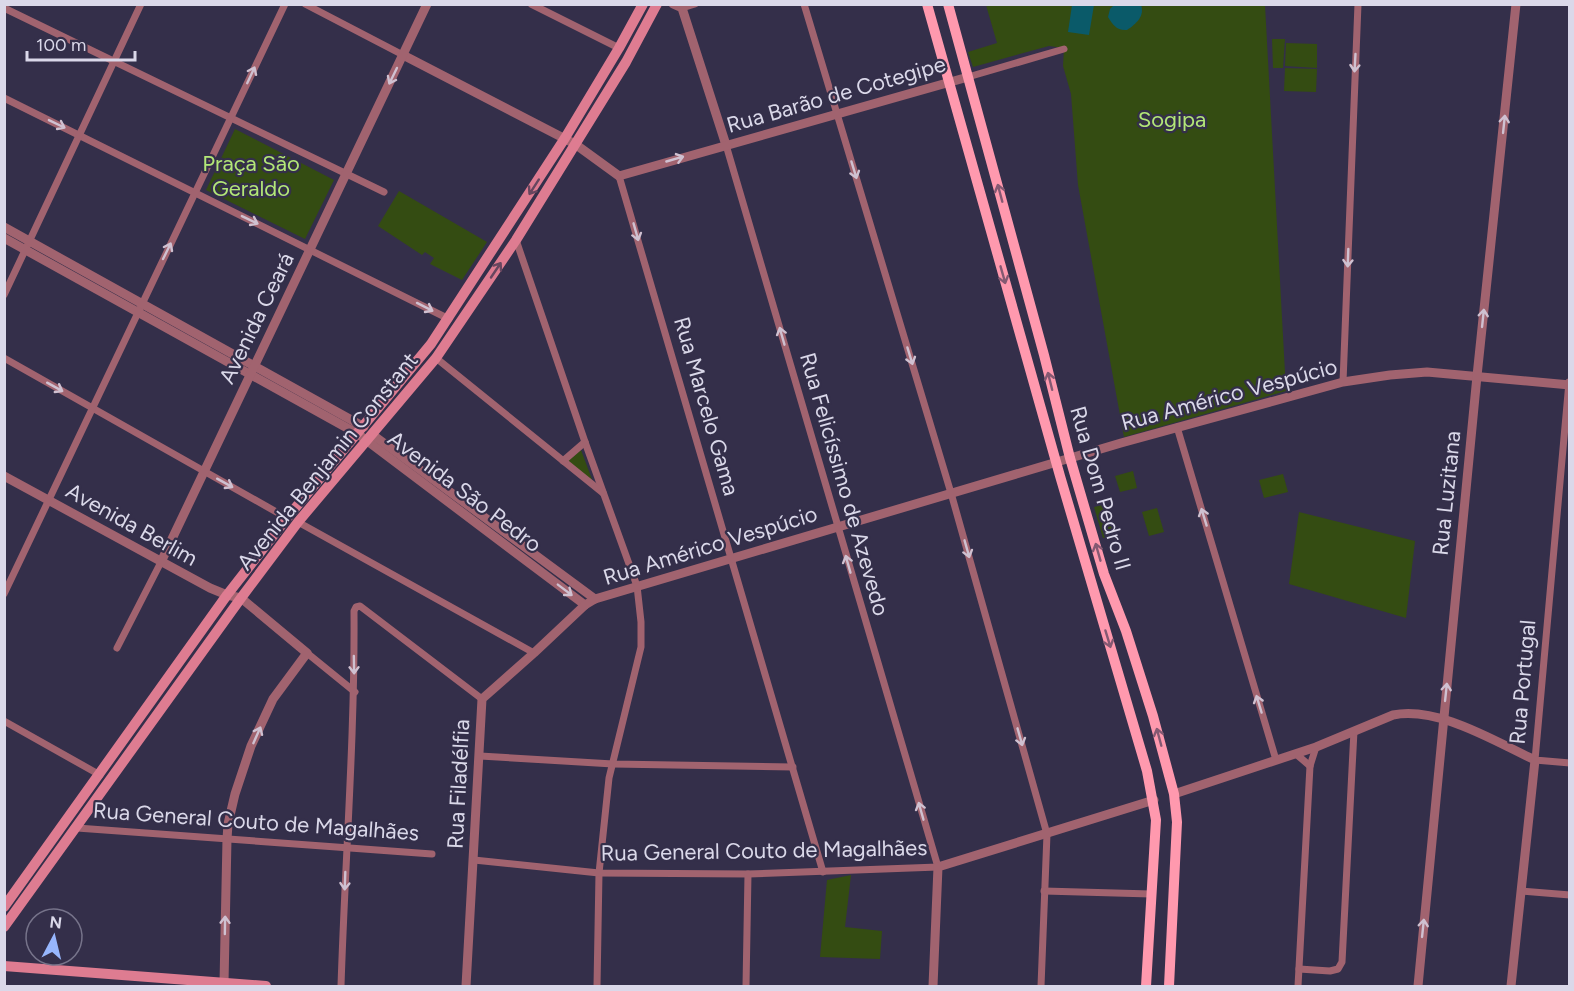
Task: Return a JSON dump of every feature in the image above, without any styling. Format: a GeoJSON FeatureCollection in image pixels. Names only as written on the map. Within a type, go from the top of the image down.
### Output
{"type":"FeatureCollection","features":[{"type":"Feature","properties":{"kind":"main road","name":"Avenida Benjamin Constant"},"geometry":{"type":"LineString","coordinates":[[4,927],[298,522],[436,358],[516,240],[643,4]]}},
{"type":"Feature","properties":{"kind":"main road","name":"Avenida Benjamin Constant"},"geometry":{"type":"LineString","coordinates":[[4,907],[227,595],[287,518],[431,344],[626,62],[657,4]]}},
{"type":"Feature","properties":{"kind":"main road","name":"Rua Dom Pedro II"},"geometry":{"type":"LineString","coordinates":[[927,4],[1154,800],[1156,820],[1146,987]]}},
{"type":"Feature","properties":{"kind":"main road","name":"Rua Dom Pedro II"},"geometry":{"type":"LineString","coordinates":[[948,4],[1070,458],[1104,574],[1126,631],[1153,716],[1174,794],[1177,822],[1169,987]]}},
{"type":"Feature","properties":{"kind":"main road"},"geometry":{"type":"LineString","coordinates":[[4,966],[266,987]]}},
{"type":"Feature","properties":{"kind":"street"},"geometry":{"type":"LineString","coordinates":[[4,295],[141,4]]}},
{"type":"Feature","properties":{"kind":"street"},"geometry":{"type":"LineString","coordinates":[[4,594],[285,4]]}},
{"type":"Feature","properties":{"kind":"street"},"geometry":{"type":"LineString","coordinates":[[305,4],[570,141],[619,176]]}},
{"type":"Feature","properties":{"kind":"street","name":"Avenida Ceará"},"geometry":{"type":"LineString","coordinates":[[117,648],[205,471],[427,4]]}},
{"type":"Feature","properties":{"kind":"street"},"geometry":{"type":"LineString","coordinates":[[531,4],[619,48]]}},
{"type":"Feature","properties":{"kind":"street"},"geometry":{"type":"LineString","coordinates":[[673,4],[682,8],[695,4]]}},
{"type":"Feature","properties":{"kind":"street"},"geometry":{"type":"LineString","coordinates":[[804,4],[951,493],[1047,834],[1041,987]]}},
{"type":"Feature","properties":{"kind":"street"},"geometry":{"type":"LineString","coordinates":[[1343,382],[1358,4]]}},
{"type":"Feature","properties":{"kind":"street","name":"Rua Luzitana"},"geometry":{"type":"LineString","coordinates":[[1418,987],[1477,376],[1516,4]]}},
{"type":"Feature","properties":{"kind":"street"},"geometry":{"type":"LineString","coordinates":[[4,8],[384,192]]}},
{"type":"Feature","properties":{"kind":"street","name":"Rua Felicíssimo de Azevedo"},"geometry":{"type":"LineString","coordinates":[[682,8],[726,145],[938,867],[933,987]]}},
{"type":"Feature","properties":{"kind":"street","name":"Rua Barão de Cotegipe"},"geometry":{"type":"LineString","coordinates":[[619,176],[1064,49]]}},
{"type":"Feature","properties":{"kind":"street"},"geometry":{"type":"LineString","coordinates":[[4,98],[449,319]]}},
{"type":"Feature","properties":{"kind":"street","name":"Rua Marcelo Gama"},"geometry":{"type":"LineString","coordinates":[[619,176],[824,872]]}},
{"type":"Feature","properties":{"kind":"street","name":"Avenida São Pedro"},"geometry":{"type":"LineString","coordinates":[[4,227],[27,245],[361,431],[490,528],[518,555],[585,605]]}},
{"type":"Feature","properties":{"kind":"street","name":"Avenida São Pedro"},"geometry":{"type":"LineString","coordinates":[[4,238],[27,245]]}},
{"type":"Feature","properties":{"kind":"street"},"geometry":{"type":"LineString","coordinates":[[516,240],[637,586],[641,622],[641,647],[609,778],[599,873],[597,987]]}},
{"type":"Feature","properties":{"kind":"street"},"geometry":{"type":"LineString","coordinates":[[4,358],[287,518]]}},
{"type":"Feature","properties":{"kind":"street"},"geometry":{"type":"LineString","coordinates":[[436,358],[605,495]]}},
{"type":"Feature","properties":{"kind":"street","name":"Rua Américo Vespúcio"},"geometry":{"type":"LineString","coordinates":[[595,599],[1056,462],[1343,382],[1427,372],[1569,384]]}},
{"type":"Feature","properties":{"kind":"street","name":"Rua Portugal"},"geometry":{"type":"LineString","coordinates":[[1511,987],[1535,760],[1569,384]]}},
{"type":"Feature","properties":{"kind":"street"},"geometry":{"type":"LineString","coordinates":[[1177,427],[1276,760]]}},
{"type":"Feature","properties":{"kind":"street"},"geometry":{"type":"LineString","coordinates":[[563,461],[585,442]]}},
{"type":"Feature","properties":{"kind":"street","name":"Avenida Berlim"},"geometry":{"type":"LineString","coordinates":[[4,476],[161,562],[227,595],[241,598],[355,692]]}},
{"type":"Feature","properties":{"kind":"street"},"geometry":{"type":"LineString","coordinates":[[298,522],[534,653]]}},
{"type":"Feature","properties":{"kind":"street","name":"Avenida São Pedro"},"geometry":{"type":"LineString","coordinates":[[490,528],[525,547],[595,599]]}},
{"type":"Feature","properties":{"kind":"street"},"geometry":{"type":"LineString","coordinates":[[518,555],[525,547]]}},
{"type":"Feature","properties":{"kind":"street"},"geometry":{"type":"LineString","coordinates":[[548,577],[554,569]]}},
{"type":"Feature","properties":{"kind":"street","name":"Rua Filadélfia"},"geometry":{"type":"LineString","coordinates":[[466,987],[482,699],[585,605],[595,599]]}},
{"type":"Feature","properties":{"kind":"street"},"geometry":{"type":"LineString","coordinates":[[341,987],[355,692],[354,611],[356,607],[360,606],[482,699]]}},
{"type":"Feature","properties":{"kind":"street"},"geometry":{"type":"LineString","coordinates":[[224,985],[227,839],[235,794],[252,746],[273,699],[307,653]]}},
{"type":"Feature","properties":{"kind":"street"},"geometry":{"type":"LineString","coordinates":[[1174,794],[1296,754],[1393,715],[1406,713],[1444,718],[1535,760],[1569,763]]}},
{"type":"Feature","properties":{"kind":"street"},"geometry":{"type":"LineString","coordinates":[[4,721],[100,775]]}},
{"type":"Feature","properties":{"kind":"street"},"geometry":{"type":"LineString","coordinates":[[1299,969],[1330,972],[1338,969],[1342,962],[1354,731]]}},
{"type":"Feature","properties":{"kind":"street"},"geometry":{"type":"LineString","coordinates":[[1298,987],[1310,766],[1316,747]]}},
{"type":"Feature","properties":{"kind":"street"},"geometry":{"type":"LineString","coordinates":[[1296,754],[1310,766]]}},
{"type":"Feature","properties":{"kind":"street"},"geometry":{"type":"LineString","coordinates":[[480,756],[613,764],[794,767]]}},
{"type":"Feature","properties":{"kind":"street","name":"Rua General Couto de Magalhães"},"geometry":{"type":"LineString","coordinates":[[474,860],[599,873],[748,874],[938,867],[1154,800]]}},
{"type":"Feature","properties":{"kind":"street","name":"Rua General Couto de Magalhães"},"geometry":{"type":"LineString","coordinates":[[77,828],[432,854]]}},
{"type":"Feature","properties":{"kind":"street"},"geometry":{"type":"LineString","coordinates":[[746,987],[748,874]]}},
{"type":"Feature","properties":{"kind":"street"},"geometry":{"type":"LineString","coordinates":[[1044,891],[1151,894]]}},
{"type":"Feature","properties":{"kind":"street"},"geometry":{"type":"LineString","coordinates":[[1522,891],[1569,895]]}},
{"type":"Feature","properties":{"kind":"green space","name":"Sogipa"},"geometry":{"type":"Polygon","coordinates":[[[986,5],[1265,5],[1286,391],[1124,437],[1078,185],[1071,94],[1063,66],[1064,48],[1049,46],[973,67],[968,52],[997,43],[986,5]]]}},
{"type":"Feature","properties":{"kind":"green space"},"geometry":{"type":"Polygon","coordinates":[[[1272,39],[1285,39],[1283,68],[1273,68],[1272,39]]]}},
{"type":"Feature","properties":{"kind":"green space"},"geometry":{"type":"Polygon","coordinates":[[[1286,43],[1317,44],[1317,68],[1285,66],[1286,43]]]}},
{"type":"Feature","properties":{"kind":"green space"},"geometry":{"type":"Polygon","coordinates":[[[1285,68],[1317,69],[1316,92],[1284,91],[1285,68]]]}},
{"type":"Feature","properties":{"kind":"green space","name":"Praça São Geraldo"},"geometry":{"type":"Polygon","coordinates":[[[235,129],[334,180],[305,239],[206,190],[235,129]]]}},
{"type":"Feature","properties":{"kind":"green space"},"geometry":{"type":"Polygon","coordinates":[[[399,191],[487,242],[462,280],[430,264],[434,258],[425,252],[422,255],[378,226],[399,191]]]}},
{"type":"Feature","properties":{"kind":"green space"},"geometry":{"type":"Polygon","coordinates":[[[581,450],[593,482],[568,461],[581,450]]]}},
{"type":"Feature","properties":{"kind":"green space"},"geometry":{"type":"Polygon","coordinates":[[[1133,471],[1137,488],[1120,492],[1115,476],[1133,471]]]}},
{"type":"Feature","properties":{"kind":"green space"},"geometry":{"type":"Polygon","coordinates":[[[1283,474],[1288,492],[1264,498],[1259,480],[1283,474]]]}},
{"type":"Feature","properties":{"kind":"green space"},"geometry":{"type":"Polygon","coordinates":[[[1107,504],[1116,535],[1103,538],[1094,507],[1107,504]]]}},
{"type":"Feature","properties":{"kind":"green space"},"geometry":{"type":"Polygon","coordinates":[[[1157,508],[1164,532],[1149,536],[1142,512],[1157,508]]]}},
{"type":"Feature","properties":{"kind":"green space"},"geometry":{"type":"Polygon","coordinates":[[[1299,512],[1415,541],[1406,618],[1289,584],[1299,512]]]}},
{"type":"Feature","properties":{"kind":"green space"},"geometry":{"type":"Polygon","coordinates":[[[851,875],[845,927],[882,931],[880,959],[820,957],[827,880],[851,875]]]}},
{"type":"Feature","properties":{"kind":"shaded area"},"geometry":{"type":"Polygon","coordinates":[[[1072,5],[1094,5],[1089,35],[1068,32],[1072,5]]]}},
{"type":"Feature","properties":{"kind":"shaded area"},"geometry":{"type":"Polygon","coordinates":[[[1114,5],[1141,5],[1141,16],[1127,30],[1118,28],[1108,17],[1114,5]]]}}]}
